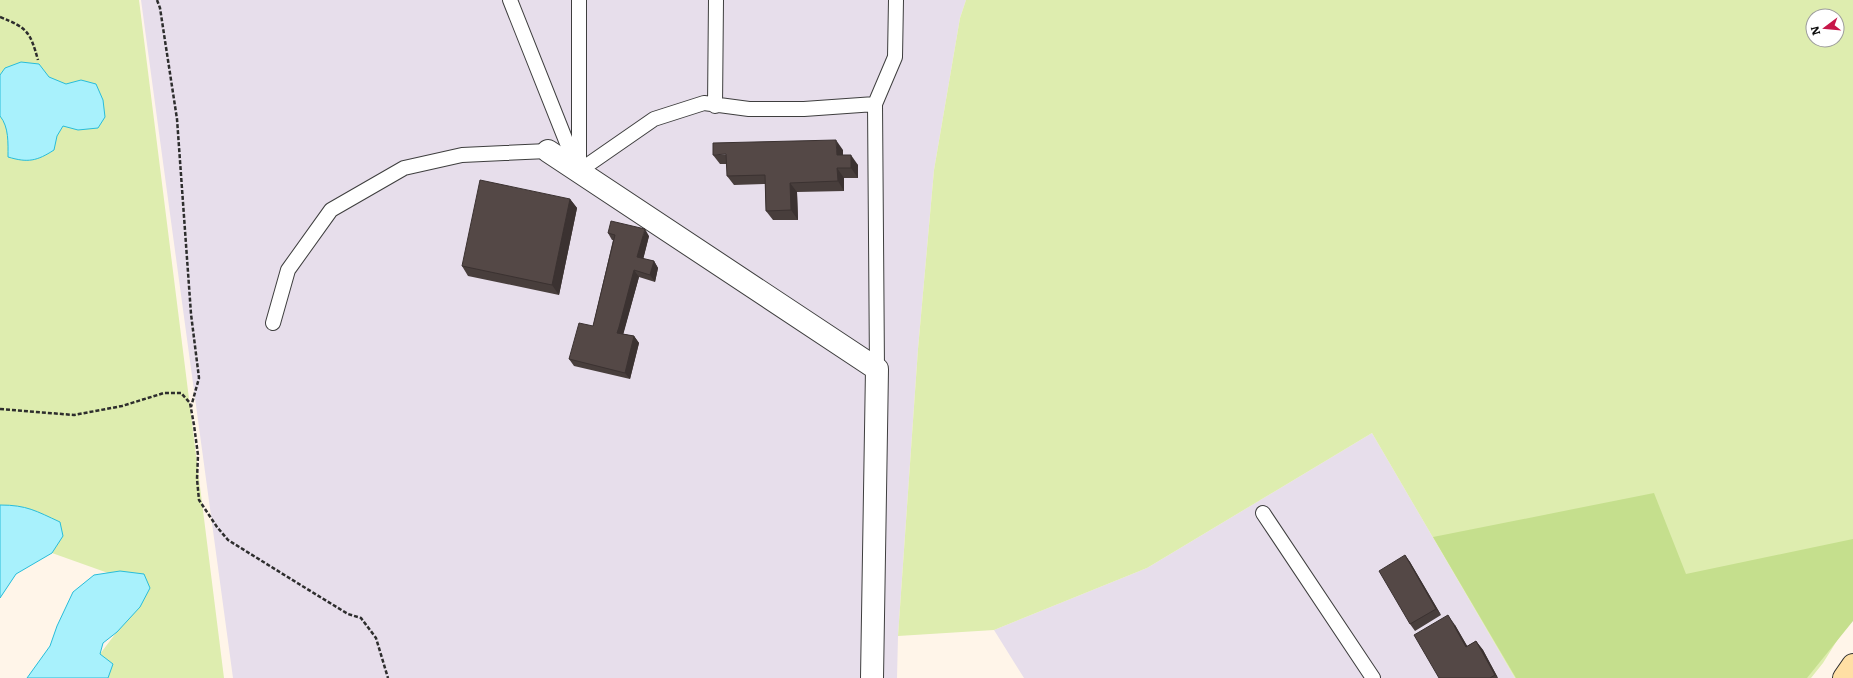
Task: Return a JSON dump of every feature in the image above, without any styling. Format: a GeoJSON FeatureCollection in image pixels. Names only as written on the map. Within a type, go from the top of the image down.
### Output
{"type":"FeatureCollection","features":[{"type":"Feature","properties":{"kind":"street"},"geometry":{"type":"LineString","coordinates":[[548,151],[877,369],[872,678]]}},
{"type":"Feature","properties":{"kind":"street"},"geometry":{"type":"LineString","coordinates":[[1844,678],[1853,665]]}},
{"type":"Feature","properties":{"kind":"lane"},"geometry":{"type":"LineString","coordinates":[[510,0],[579,171]]}},
{"type":"Feature","properties":{"kind":"lane"},"geometry":{"type":"LineString","coordinates":[[579,0],[579,171]]}},
{"type":"Feature","properties":{"kind":"lane"},"geometry":{"type":"LineString","coordinates":[[716,0],[716,106]]}},
{"type":"Feature","properties":{"kind":"lane"},"geometry":{"type":"LineString","coordinates":[[877,369],[875,104],[895,57],[896,0]]}},
{"type":"Feature","properties":{"kind":"lane"},"geometry":{"type":"LineString","coordinates":[[579,171],[654,119],[704,103],[716,106],[749,109],[796,109],[875,104]]}},
{"type":"Feature","properties":{"kind":"lane"},"geometry":{"type":"LineString","coordinates":[[273,322],[288,270],[331,210],[404,168],[462,155],[548,151]]}},
{"type":"Feature","properties":{"kind":"lane"},"geometry":{"type":"LineString","coordinates":[[1263,513],[1373,678]]}},
{"type":"Feature","properties":{"kind":"path"},"geometry":{"type":"LineString","coordinates":[[157,0],[160,8],[177,119],[191,314],[199,378],[191,408]]}},
{"type":"Feature","properties":{"kind":"path"},"geometry":{"type":"LineString","coordinates":[[0,17],[24,28],[32,39],[38,60]]}},
{"type":"Feature","properties":{"kind":"path"},"geometry":{"type":"LineString","coordinates":[[0,409],[74,415],[122,406],[164,393],[181,393],[190,402],[198,455],[197,480],[199,500],[216,527],[228,540],[348,614],[361,618],[376,638],[388,678]]}},
{"type":"Feature","properties":{"kind":"shaded area"},"geometry":{"type":"Polygon","coordinates":[[[141,0],[966,0],[960,18],[934,170],[918,349],[898,636],[897,678],[233,678],[141,0]]]}},
{"type":"Feature","properties":{"kind":"shaded area"},"geometry":{"type":"Polygon","coordinates":[[[1372,433],[1515,678],[1024,678],[994,630],[1147,568],[1372,433]]]}},
{"type":"Feature","properties":{"kind":"green space"},"geometry":{"type":"Polygon","coordinates":[[[0,0],[139,0],[224,678],[103,678],[100,654],[150,588],[52,553],[60,522],[0,506],[0,0]]]}},
{"type":"Feature","properties":{"kind":"green space"},"geometry":{"type":"Polygon","coordinates":[[[966,0],[1853,0],[1853,615],[1823,663],[1811,678],[1515,678],[1372,433],[1147,568],[994,630],[898,636],[918,349],[934,170],[960,18],[966,0]]]}},
{"type":"Feature","properties":{"kind":"green space"},"geometry":{"type":"Polygon","coordinates":[[[1654,493],[1686,574],[1853,539],[1853,621],[1807,678],[1516,678],[1433,537],[1654,493]]]}},
{"type":"Feature","properties":{"kind":"water"},"geometry":{"type":"Polygon","coordinates":[[[21,62],[39,64],[49,77],[66,84],[81,80],[96,84],[103,100],[105,117],[98,128],[78,130],[63,126],[57,136],[54,150],[48,154],[32,160],[21,160],[8,157],[6,130],[0,116],[0,75],[5,68],[21,62]]]}},
{"type":"Feature","properties":{"kind":"water"},"geometry":{"type":"Polygon","coordinates":[[[0,505],[25,507],[60,522],[63,536],[52,553],[16,574],[0,598],[0,505]]]}},
{"type":"Feature","properties":{"kind":"water"},"geometry":{"type":"Polygon","coordinates":[[[120,571],[144,574],[150,588],[140,607],[117,632],[103,643],[100,654],[113,664],[108,678],[27,678],[50,646],[57,626],[73,592],[94,575],[120,571]]]}},
{"type":"Feature","properties":{"kind":"building"},"geometry":{"type":"Polygon","coordinates":[[[836,140],[837,155],[851,155],[851,168],[837,168],[838,181],[790,183],[791,210],[766,211],[765,175],[727,176],[726,154],[713,155],[713,143],[836,140]]]}},
{"type":"Feature","properties":{"kind":"building"},"geometry":{"type":"Polygon","coordinates":[[[480,180],[570,199],[552,285],[462,266],[480,180]]]}},
{"type":"Feature","properties":{"kind":"building"},"geometry":{"type":"Polygon","coordinates":[[[611,221],[645,229],[637,257],[654,261],[650,275],[634,270],[617,333],[634,336],[625,373],[569,359],[579,323],[593,326],[615,235],[608,233],[611,221]]]}},
{"type":"Feature","properties":{"kind":"building"},"geometry":{"type":"Polygon","coordinates":[[[1405,555],[1436,609],[1410,624],[1379,571],[1405,555]]]}},
{"type":"Feature","properties":{"kind":"building"},"geometry":{"type":"Polygon","coordinates":[[[1448,615],[1466,647],[1476,641],[1495,675],[1490,678],[1439,678],[1414,635],[1448,615]]]}}]}
